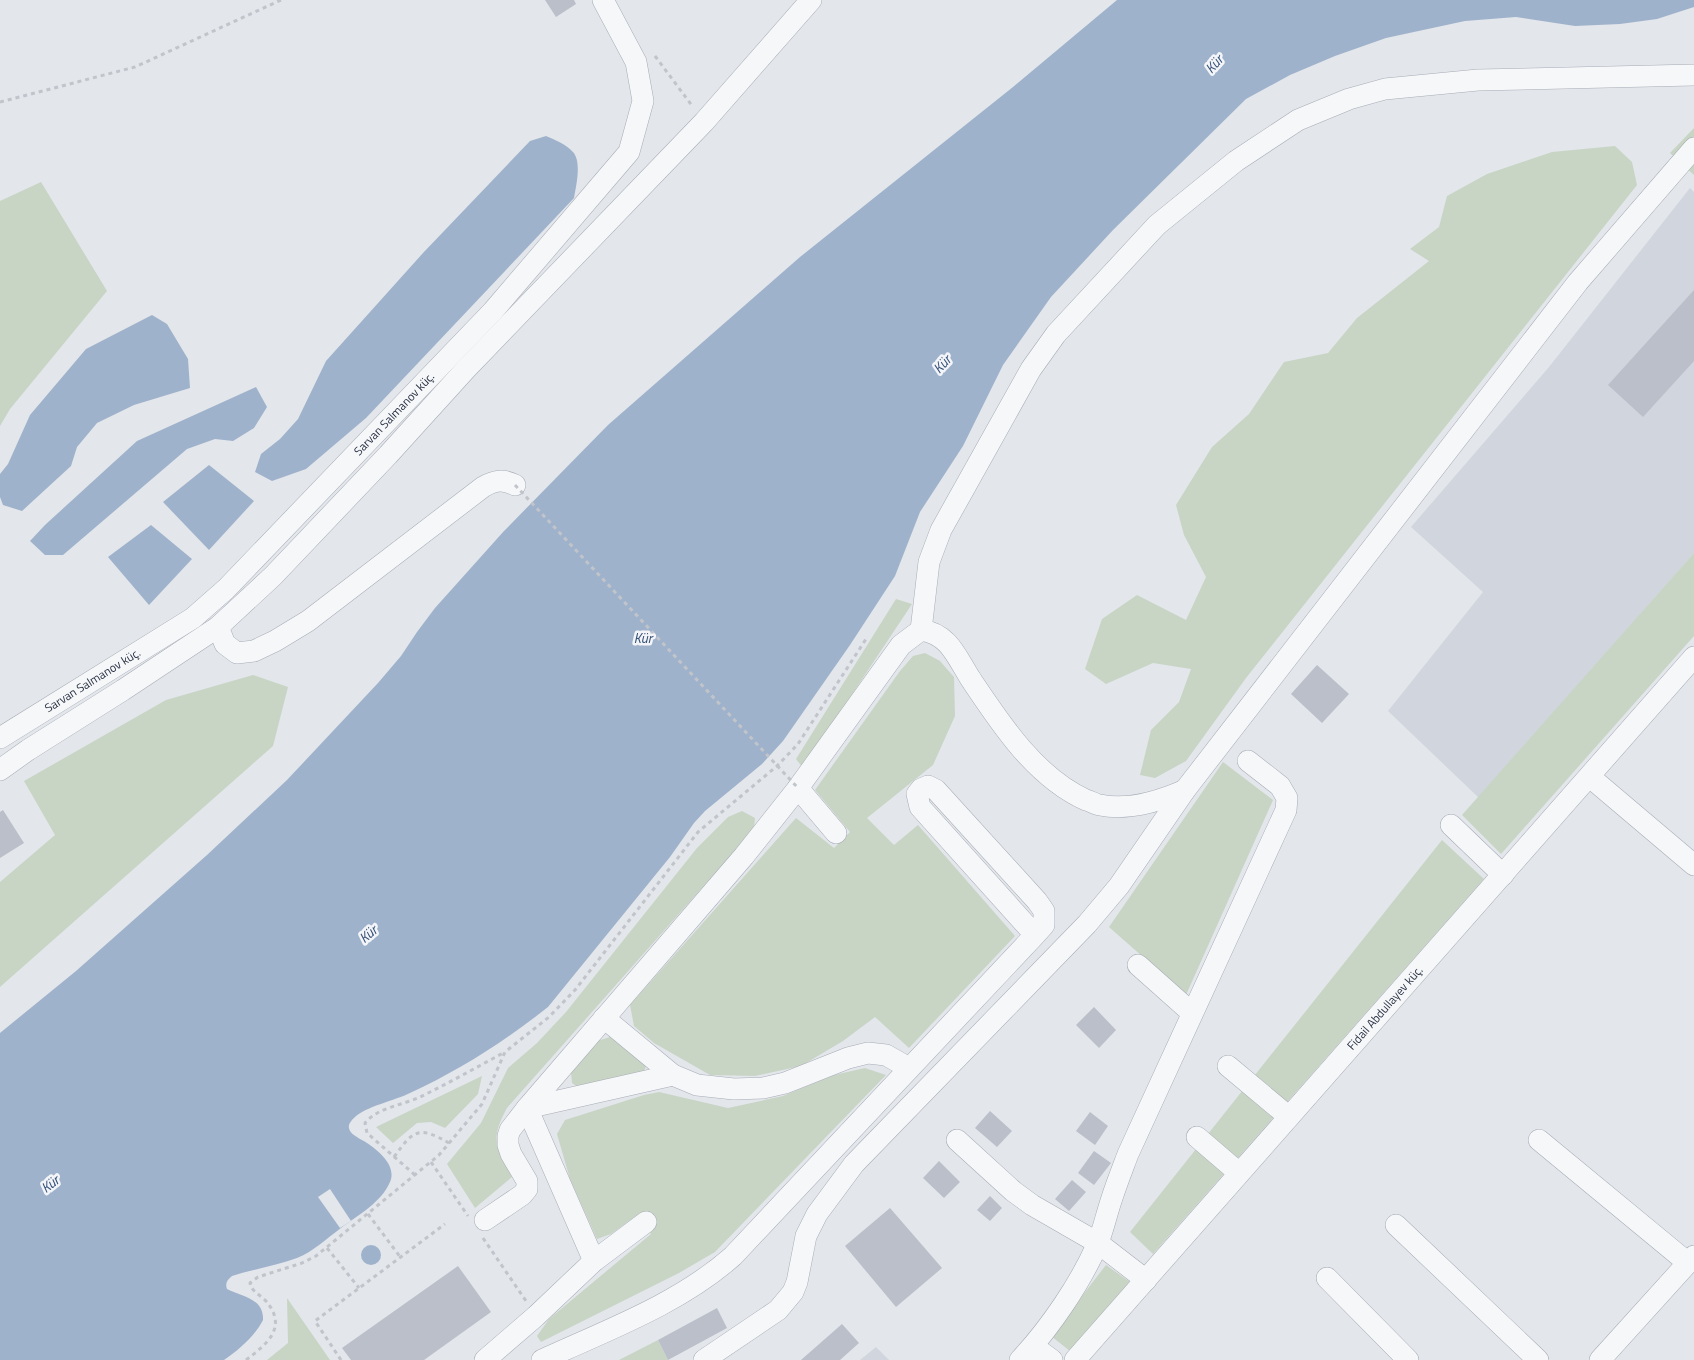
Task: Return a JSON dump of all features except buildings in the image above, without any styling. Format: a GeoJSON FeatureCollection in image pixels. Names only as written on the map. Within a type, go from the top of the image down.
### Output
{"type":"FeatureCollection","features":[{"type":"Feature","properties":{"kind":"street","name":"Sarvan Salmanov küç."},"geometry":{"type":"LineString","coordinates":[[0,738],[193,618],[226,590],[492,311],[629,152],[643,101],[636,62],[603,0]]}},
{"type":"Feature","properties":{"kind":"street"},"geometry":{"type":"LineString","coordinates":[[0,770],[218,627],[273,576],[388,455],[466,369],[704,122],[811,0]]}},
{"type":"Feature","properties":{"kind":"street"},"geometry":{"type":"LineString","coordinates":[[921,630],[929,562],[941,530],[1031,369],[1056,334],[1157,225],[1236,161],[1298,120],[1349,99],[1386,89],[1478,80],[1694,75]]}},
{"type":"Feature","properties":{"kind":"street"},"geometry":{"type":"LineString","coordinates":[[704,1360],[778,1310],[783,1304],[795,1287],[806,1236],[817,1214],[854,1164],[1087,924],[1119,886],[1185,790],[1578,282],[1694,148]]}},
{"type":"Feature","properties":{"kind":"street"},"geometry":{"type":"LineString","coordinates":[[218,627],[225,644],[238,653],[254,651],[275,641],[308,621],[493,481],[506,480],[515,485]]}},
{"type":"Feature","properties":{"kind":"street"},"geometry":{"type":"LineString","coordinates":[[485,1220],[522,1195],[527,1189],[527,1181],[508,1145],[510,1130],[744,856],[798,788],[901,645],[921,630],[934,632],[948,642],[993,711],[1022,749],[1049,776],[1071,793],[1100,805],[1126,806],[1162,800],[1185,790]]}},
{"type":"Feature","properties":{"kind":"street","name":"Fidail Abdullayev küç."},"geometry":{"type":"LineString","coordinates":[[1075,1360],[1694,658]]}},
{"type":"Feature","properties":{"kind":"street"},"geometry":{"type":"LineString","coordinates":[[1052,1360],[1026,1353],[1074,1288],[1098,1243],[1128,1154],[1286,810],[1287,798],[1280,786],[1248,761]]}},
{"type":"Feature","properties":{"kind":"street"},"geometry":{"type":"LineString","coordinates":[[1590,777],[1694,865]]}},
{"type":"Feature","properties":{"kind":"street"},"geometry":{"type":"LineString","coordinates":[[542,1360],[642,1314],[718,1270],[1044,925],[1044,911],[1037,901],[936,790],[928,786],[921,789],[917,794],[920,807],[1034,934]]}},
{"type":"Feature","properties":{"kind":"street"},"geometry":{"type":"LineString","coordinates":[[798,788],[836,834]]}},
{"type":"Feature","properties":{"kind":"street"},"geometry":{"type":"LineString","coordinates":[[1451,825],[1503,875]]}},
{"type":"Feature","properties":{"kind":"street"},"geometry":{"type":"LineString","coordinates":[[1138,966],[1192,1013]]}},
{"type":"Feature","properties":{"kind":"street"},"geometry":{"type":"LineString","coordinates":[[604,1018],[673,1075],[697,1085],[734,1089],[763,1088],[785,1083],[868,1052],[886,1055],[909,1068]]}},
{"type":"Feature","properties":{"kind":"street"},"geometry":{"type":"LineString","coordinates":[[1228,1066],[1289,1117]]}},
{"type":"Feature","properties":{"kind":"street"},"geometry":{"type":"LineString","coordinates":[[527,1108],[673,1075]]}},
{"type":"Feature","properties":{"kind":"street"},"geometry":{"type":"LineString","coordinates":[[527,1108],[594,1261]]}},
{"type":"Feature","properties":{"kind":"street"},"geometry":{"type":"LineString","coordinates":[[1197,1137],[1239,1173]]}},
{"type":"Feature","properties":{"kind":"street"},"geometry":{"type":"LineString","coordinates":[[957,1140],[1013,1191],[1032,1205],[1098,1243],[1146,1280]]}},
{"type":"Feature","properties":{"kind":"street"},"geometry":{"type":"LineString","coordinates":[[1539,1140],[1691,1260],[1600,1360]]}},
{"type":"Feature","properties":{"kind":"street"},"geometry":{"type":"LineString","coordinates":[[485,1360],[536,1316],[594,1261],[646,1222]]}},
{"type":"Feature","properties":{"kind":"street"},"geometry":{"type":"LineString","coordinates":[[1396,1225],[1538,1360]]}},
{"type":"Feature","properties":{"kind":"street"},"geometry":{"type":"LineString","coordinates":[[1326,1278],[1408,1360]]}},
{"type":"Feature","properties":{"kind":"path"},"geometry":{"type":"LineString","coordinates":[[0,102],[135,67],[281,0]]}},
{"type":"Feature","properties":{"kind":"path"},"geometry":{"type":"LineString","coordinates":[[653,53],[704,122]]}},
{"type":"Feature","properties":{"kind":"path"},"geometry":{"type":"LineString","coordinates":[[515,485],[798,788]]}},
{"type":"Feature","properties":{"kind":"path"},"geometry":{"type":"LineString","coordinates":[[415,1175],[367,1132],[365,1123],[378,1112],[418,1098],[505,1052],[550,1017],[575,990],[698,832],[777,766],[798,744],[866,639]]}},
{"type":"Feature","properties":{"kind":"path"},"geometry":{"type":"LineString","coordinates":[[246,1360],[264,1346],[274,1330],[271,1309],[253,1291],[250,1283],[258,1277],[302,1263],[316,1256],[439,1155],[482,1104],[505,1052]]}},
{"type":"Feature","properties":{"kind":"path"},"geometry":{"type":"LineString","coordinates":[[394,1157],[406,1140],[413,1134],[420,1132],[432,1133],[449,1143]]}},
{"type":"Feature","properties":{"kind":"path"},"geometry":{"type":"LineString","coordinates":[[368,1214],[401,1258]]}},
{"type":"Feature","properties":{"kind":"path"},"geometry":{"type":"LineString","coordinates":[[341,1360],[315,1321],[445,1224]]}},
{"type":"Feature","properties":{"kind":"path"},"geometry":{"type":"LineString","coordinates":[[327,1248],[358,1288]]}},
{"type":"Feature","properties":{"kind":"shaded area"},"geometry":{"type":"Polygon","coordinates":[[[1690,188],[1694,192],[1694,553],[1479,798],[1388,711],[1483,592],[1411,527],[1549,367],[1690,188]]]}},
{"type":"Feature","properties":{"kind":"shaded area"},"geometry":{"type":"Polygon","coordinates":[[[876,1347],[889,1360],[860,1360],[876,1347]]]}},
{"type":"Feature","properties":{"kind":"green space"},"geometry":{"type":"Polygon","coordinates":[[[1694,128],[1694,175],[1670,153],[1694,128]]]}},
{"type":"Feature","properties":{"kind":"green space"},"geometry":{"type":"Polygon","coordinates":[[[1615,146],[1632,162],[1637,185],[1246,678],[1186,761],[1155,778],[1140,775],[1151,730],[1179,702],[1191,669],[1153,663],[1106,684],[1085,669],[1102,619],[1137,595],[1186,620],[1206,577],[1184,535],[1176,505],[1212,447],[1249,414],[1284,362],[1328,353],[1357,318],[1429,261],[1410,249],[1439,227],[1447,196],[1487,174],[1552,152],[1615,146]]]}},
{"type":"Feature","properties":{"kind":"green space"},"geometry":{"type":"Polygon","coordinates":[[[41,182],[107,291],[10,409],[0,426],[0,201],[41,182]]]}},
{"type":"Feature","properties":{"kind":"green space"},"geometry":{"type":"Polygon","coordinates":[[[1694,553],[1694,636],[1501,854],[1462,815],[1694,553]]]}},
{"type":"Feature","properties":{"kind":"green space"},"geometry":{"type":"Polygon","coordinates":[[[896,599],[912,604],[803,768],[796,759],[896,599]]]}},
{"type":"Feature","properties":{"kind":"green space"},"geometry":{"type":"Polygon","coordinates":[[[925,653],[940,661],[954,677],[955,716],[933,765],[867,818],[894,845],[918,825],[1015,936],[909,1048],[875,1017],[843,1041],[801,1066],[755,1076],[710,1075],[654,1043],[634,1026],[630,1005],[796,818],[834,848],[850,832],[815,790],[900,671],[913,656],[925,653]]]}},
{"type":"Feature","properties":{"kind":"green space"},"geometry":{"type":"Polygon","coordinates":[[[253,675],[288,687],[273,746],[0,987],[0,882],[55,835],[24,781],[166,700],[253,675]]]}},
{"type":"Feature","properties":{"kind":"green space"},"geometry":{"type":"Polygon","coordinates":[[[1223,762],[1273,800],[1186,995],[1109,927],[1223,762]]]}},
{"type":"Feature","properties":{"kind":"green space"},"geometry":{"type":"Polygon","coordinates":[[[742,811],[755,818],[754,829],[507,1108],[498,1128],[497,1143],[512,1177],[475,1208],[447,1164],[481,1123],[508,1068],[537,1043],[566,1012],[697,848],[728,817],[742,811]]]}},
{"type":"Feature","properties":{"kind":"green space"},"geometry":{"type":"Polygon","coordinates":[[[1442,840],[1484,879],[1153,1254],[1130,1232],[1442,840]]]}},
{"type":"Feature","properties":{"kind":"green space"},"geometry":{"type":"Polygon","coordinates":[[[610,1037],[646,1066],[643,1074],[579,1088],[572,1083],[571,1072],[594,1042],[610,1037]]]}},
{"type":"Feature","properties":{"kind":"green space"},"geometry":{"type":"Polygon","coordinates":[[[865,1068],[886,1075],[715,1252],[679,1273],[541,1342],[537,1336],[549,1319],[651,1234],[636,1216],[611,1234],[597,1239],[570,1179],[557,1134],[565,1120],[659,1092],[728,1108],[783,1096],[834,1075],[865,1068]]]}},
{"type":"Feature","properties":{"kind":"green space"},"geometry":{"type":"Polygon","coordinates":[[[482,1076],[478,1094],[445,1128],[431,1122],[417,1123],[393,1143],[376,1127],[482,1076]]]}},
{"type":"Feature","properties":{"kind":"green space"},"geometry":{"type":"Polygon","coordinates":[[[1106,1265],[1130,1282],[1070,1351],[1051,1336],[1106,1265]]]}},
{"type":"Feature","properties":{"kind":"green space"},"geometry":{"type":"Polygon","coordinates":[[[287,1298],[330,1360],[267,1360],[288,1343],[287,1298]]]}},
{"type":"Feature","properties":{"kind":"green space"},"geometry":{"type":"Polygon","coordinates":[[[658,1340],[668,1360],[619,1360],[658,1340]]]}},
{"type":"Feature","properties":{"kind":"water","name":"Kür"},"geometry":{"type":"Polygon","coordinates":[[[1117,0],[1694,0],[1694,7],[1657,19],[1620,24],[1575,26],[1516,17],[1465,21],[1386,38],[1335,56],[1290,75],[1246,99],[1113,230],[1051,297],[1003,365],[963,446],[920,512],[895,576],[850,645],[783,741],[762,764],[705,811],[694,823],[670,857],[548,1007],[515,1032],[464,1065],[429,1084],[366,1110],[355,1117],[349,1126],[349,1130],[372,1146],[386,1160],[391,1170],[390,1182],[375,1202],[309,1252],[289,1261],[232,1276],[229,1279],[226,1283],[227,1289],[251,1299],[260,1307],[263,1320],[256,1332],[224,1360],[0,1360],[0,1033],[76,971],[207,855],[287,780],[378,683],[401,656],[435,608],[504,531],[608,425],[800,257],[1013,87],[1117,0]]]}},
{"type":"Feature","properties":{"kind":"water"},"geometry":{"type":"Polygon","coordinates":[[[546,136],[567,147],[576,156],[578,174],[574,198],[366,418],[306,469],[272,481],[255,472],[261,454],[280,439],[298,419],[326,361],[423,253],[530,141],[546,136]]]}},
{"type":"Feature","properties":{"kind":"water"},"geometry":{"type":"Polygon","coordinates":[[[152,315],[167,324],[188,359],[190,388],[134,405],[97,423],[77,447],[71,466],[22,511],[3,505],[0,497],[0,474],[8,464],[30,415],[86,349],[152,315]]]}},
{"type":"Feature","properties":{"kind":"water"},"geometry":{"type":"Polygon","coordinates":[[[256,387],[267,407],[254,428],[233,441],[215,439],[187,449],[63,555],[45,555],[30,541],[137,441],[256,387]]]}},
{"type":"Feature","properties":{"kind":"water"},"geometry":{"type":"Polygon","coordinates":[[[209,465],[254,501],[209,550],[163,502],[209,465]]]}},
{"type":"Feature","properties":{"kind":"water"},"geometry":{"type":"Polygon","coordinates":[[[151,525],[192,559],[149,605],[108,557],[151,525]]]}},
{"type":"Feature","properties":{"kind":"water"},"geometry":{"type":"Polygon","coordinates":[[[371,1245],[378,1248],[381,1255],[378,1262],[371,1265],[364,1262],[361,1255],[364,1248],[371,1245]]]}},
{"type":"Feature","properties":{"kind":"pier"},"geometry":{"type":"Polygon","coordinates":[[[330,1189],[351,1221],[340,1228],[318,1197],[330,1189]]]}}]}
